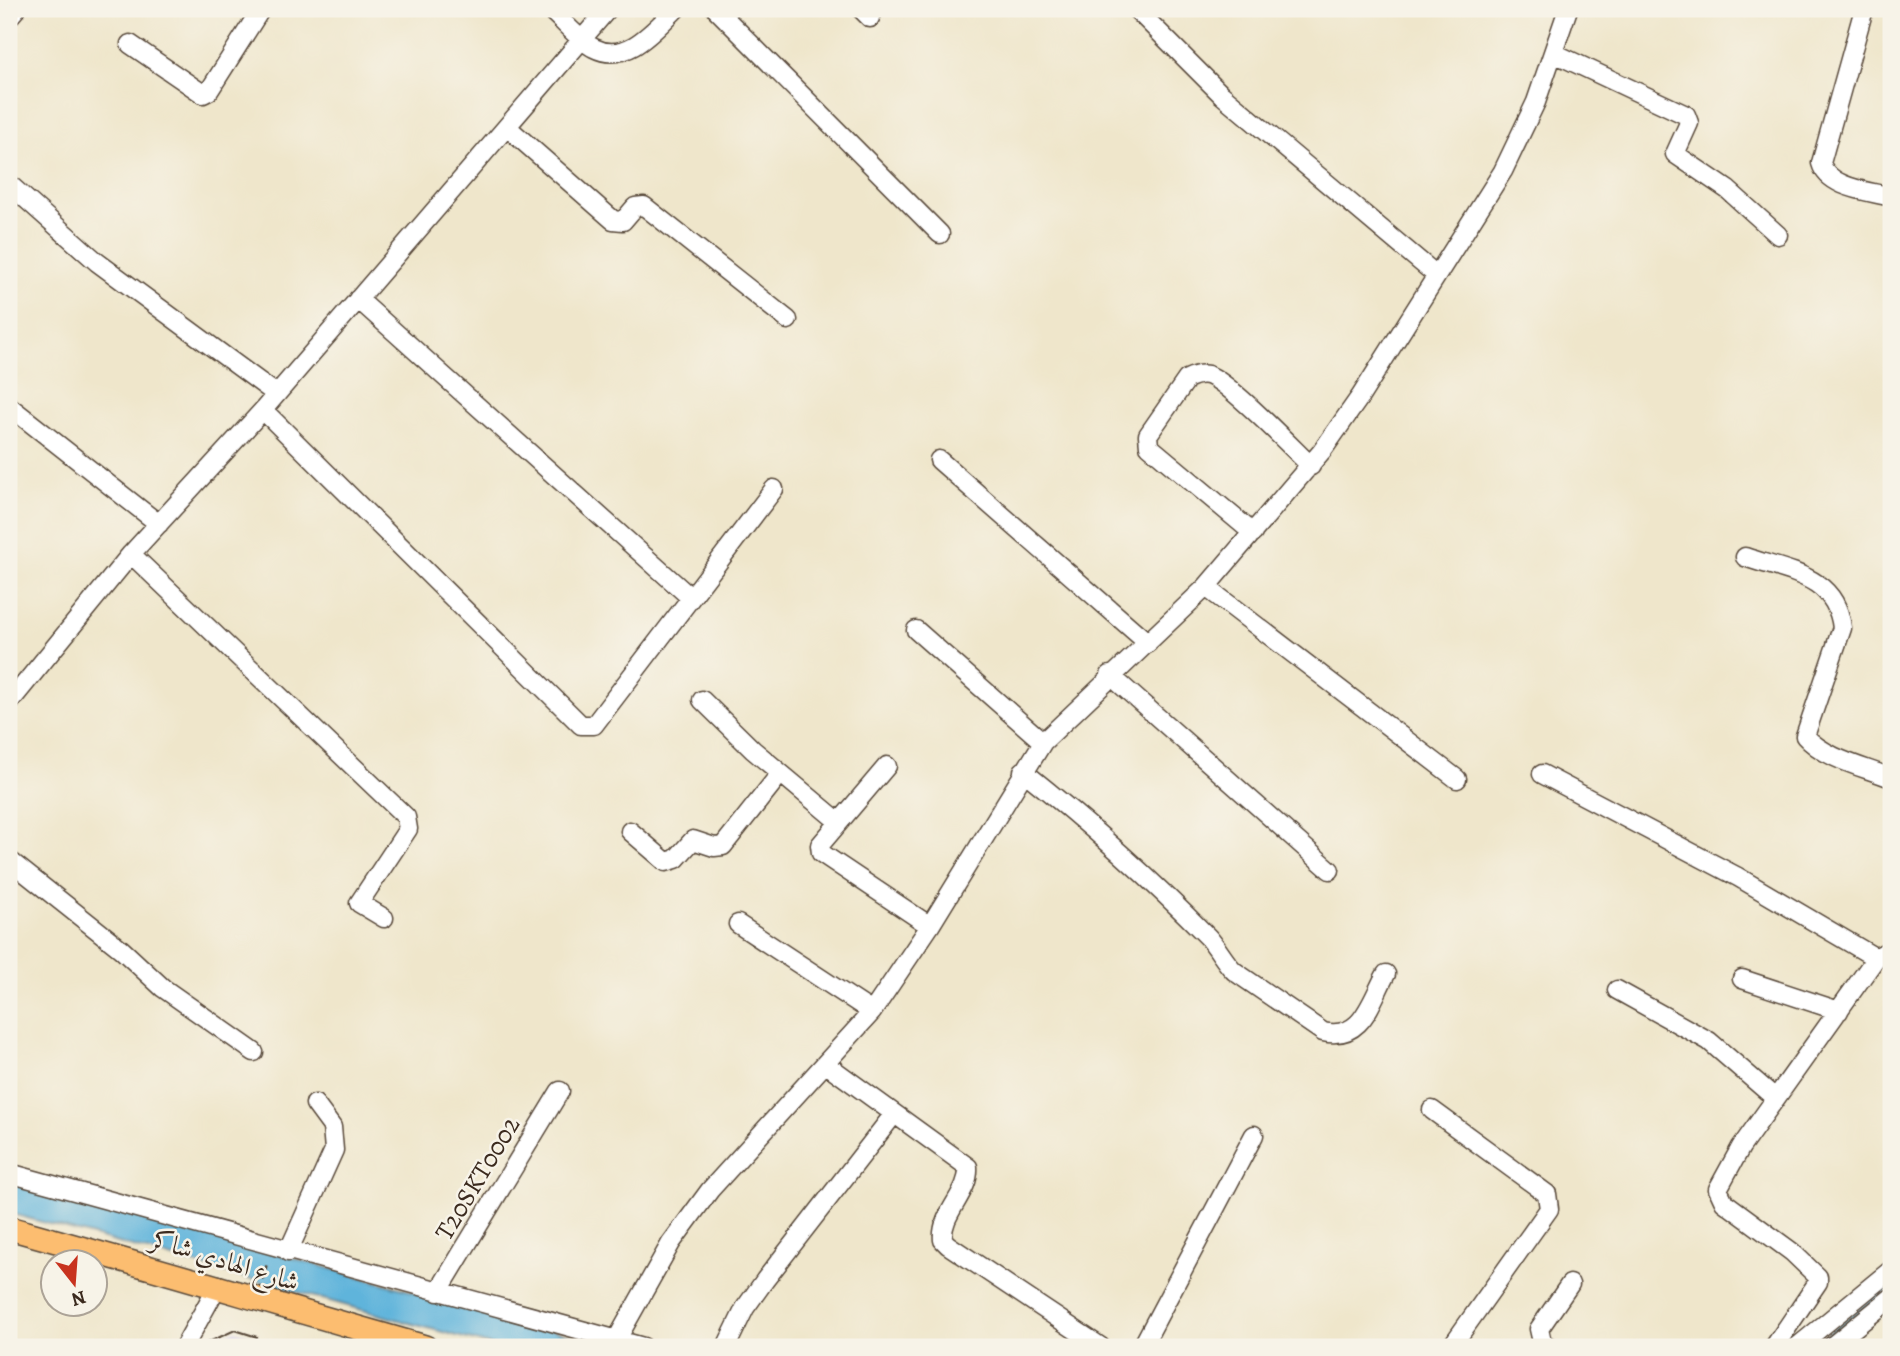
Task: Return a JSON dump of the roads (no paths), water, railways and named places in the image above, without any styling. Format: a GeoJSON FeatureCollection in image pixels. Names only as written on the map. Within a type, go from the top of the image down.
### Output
{"type":"FeatureCollection","features":[{"type":"Feature","properties":{"kind":"main road","name":"شارع الهادي شاكر"},"geometry":{"type":"LineString","coordinates":[[9,1228],[218,1285],[259,1300],[425,1347]]}},
{"type":"Feature","properties":{"kind":"street"},"geometry":{"type":"LineString","coordinates":[[9,18],[16,9]]}},
{"type":"Feature","properties":{"kind":"street"},"geometry":{"type":"LineString","coordinates":[[130,44],[203,94],[209,91],[261,9]]}},
{"type":"Feature","properties":{"kind":"street"},"geometry":{"type":"LineString","coordinates":[[549,9],[591,47],[601,51],[639,45],[676,9]]}},
{"type":"Feature","properties":{"kind":"street"},"geometry":{"type":"LineString","coordinates":[[9,703],[131,554],[263,410],[608,9]]}},
{"type":"Feature","properties":{"kind":"street"},"geometry":{"type":"LineString","coordinates":[[716,9],[940,234]]}},
{"type":"Feature","properties":{"kind":"street"},"geometry":{"type":"LineString","coordinates":[[1136,9],[1222,95],[1435,274]]}},
{"type":"Feature","properties":{"kind":"street"},"geometry":{"type":"LineString","coordinates":[[617,1339],[671,1243],[710,1190],[872,1012],[930,926],[1043,742],[1110,675],[1206,587],[1311,466],[1360,397],[1435,274],[1503,171],[1536,102],[1568,9]]}},
{"type":"Feature","properties":{"kind":"street"},"geometry":{"type":"LineString","coordinates":[[1864,9],[1821,163],[1824,172],[1833,181],[1891,197]]}},
{"type":"Feature","properties":{"kind":"street"},"geometry":{"type":"LineString","coordinates":[[1554,53],[1686,115],[1689,123],[1675,154],[1684,163],[1728,190],[1778,235]]}},
{"type":"Feature","properties":{"kind":"street"},"geometry":{"type":"LineString","coordinates":[[507,127],[613,220],[623,221],[635,207],[644,206],[788,320]]}},
{"type":"Feature","properties":{"kind":"street"},"geometry":{"type":"LineString","coordinates":[[9,184],[97,262],[276,394]]}},
{"type":"Feature","properties":{"kind":"street"},"geometry":{"type":"LineString","coordinates":[[358,299],[691,598]]}},
{"type":"Feature","properties":{"kind":"street"},"geometry":{"type":"LineString","coordinates":[[1253,533],[1149,446],[1149,435],[1187,379],[1196,375],[1207,375],[1226,387],[1311,466]]}},
{"type":"Feature","properties":{"kind":"street"},"geometry":{"type":"LineString","coordinates":[[9,406],[159,524]]}},
{"type":"Feature","properties":{"kind":"street"},"geometry":{"type":"LineString","coordinates":[[263,410],[581,725],[594,725],[774,489]]}},
{"type":"Feature","properties":{"kind":"street"},"geometry":{"type":"LineString","coordinates":[[939,460],[1148,643]]}},
{"type":"Feature","properties":{"kind":"street"},"geometry":{"type":"LineString","coordinates":[[131,554],[406,817],[408,829],[359,903],[384,918]]}},
{"type":"Feature","properties":{"kind":"street"},"geometry":{"type":"LineString","coordinates":[[1745,557],[1819,583],[1832,595],[1840,610],[1842,628],[1805,736],[1814,746],[1891,778]]}},
{"type":"Feature","properties":{"kind":"street"},"geometry":{"type":"LineString","coordinates":[[1206,587],[1457,779]]}},
{"type":"Feature","properties":{"kind":"street"},"geometry":{"type":"LineString","coordinates":[[916,630],[1043,742]]}},
{"type":"Feature","properties":{"kind":"street"},"geometry":{"type":"LineString","coordinates":[[1110,675],[1330,870]]}},
{"type":"Feature","properties":{"kind":"street"},"geometry":{"type":"LineString","coordinates":[[702,700],[780,774],[839,822]]}},
{"type":"Feature","properties":{"kind":"street"},"geometry":{"type":"LineString","coordinates":[[887,766],[820,845],[823,857],[930,926]]}},
{"type":"Feature","properties":{"kind":"street"},"geometry":{"type":"LineString","coordinates":[[1023,771],[1100,832],[1148,877],[1213,942],[1234,971],[1323,1032],[1337,1035],[1357,1026],[1386,974]]}},
{"type":"Feature","properties":{"kind":"street"},"geometry":{"type":"LineString","coordinates":[[630,831],[666,862],[676,859],[690,841],[723,846],[780,774]]}},
{"type":"Feature","properties":{"kind":"street"},"geometry":{"type":"LineString","coordinates":[[1542,774],[1884,954],[1775,1098],[1741,1147],[1718,1189],[1724,1202],[1792,1252],[1818,1277],[1818,1282],[1774,1347]]}},
{"type":"Feature","properties":{"kind":"street"},"geometry":{"type":"LineString","coordinates":[[9,860],[121,949],[163,988],[254,1052]]}},
{"type":"Feature","properties":{"kind":"street"},"geometry":{"type":"LineString","coordinates":[[738,924],[872,1012]]}},
{"type":"Feature","properties":{"kind":"street"},"geometry":{"type":"LineString","coordinates":[[1742,979],[1839,1011]]}},
{"type":"Feature","properties":{"kind":"street"},"geometry":{"type":"LineString","coordinates":[[1617,990],[1709,1041],[1775,1098]]}},
{"type":"Feature","properties":{"kind":"street"},"geometry":{"type":"LineString","coordinates":[[826,1064],[968,1167],[968,1177],[943,1226],[943,1240],[1101,1347]]}},
{"type":"Feature","properties":{"kind":"street","name":"T20SKT0002"},"geometry":{"type":"LineString","coordinates":[[439,1292],[560,1091]]}},
{"type":"Feature","properties":{"kind":"street"},"geometry":{"type":"LineString","coordinates":[[280,1250],[334,1150],[332,1127],[315,1104]]}},
{"type":"Feature","properties":{"kind":"street"},"geometry":{"type":"LineString","coordinates":[[1432,1110],[1547,1194],[1549,1209],[1451,1347]]}},
{"type":"Feature","properties":{"kind":"street"},"geometry":{"type":"LineString","coordinates":[[726,1347],[745,1308],[765,1280],[894,1114]]}},
{"type":"Feature","properties":{"kind":"street"},"geometry":{"type":"LineString","coordinates":[[1142,1347],[1254,1135]]}},
{"type":"Feature","properties":{"kind":"street"},"geometry":{"type":"LineString","coordinates":[[9,1172],[280,1250],[643,1347]]}},
{"type":"Feature","properties":{"kind":"street"},"geometry":{"type":"LineString","coordinates":[[1797,1347],[1891,1270]]}},
{"type":"Feature","properties":{"kind":"street"},"geometry":{"type":"LineString","coordinates":[[1549,1347],[1542,1342],[1539,1329],[1570,1284]]}},
{"type":"Feature","properties":{"kind":"street"},"geometry":{"type":"LineString","coordinates":[[184,1347],[218,1285]]}},
{"type":"Feature","properties":{"kind":"street"},"geometry":{"type":"LineString","coordinates":[[1831,1347],[1891,1298]]}},
{"type":"Feature","properties":{"kind":"water"},"geometry":{"type":"Polygon","coordinates":[[[9,1179],[612,1347],[497,1347],[9,1213],[9,1179]]]}},
{"type":"Feature","properties":{"kind":"waterway"},"geometry":{"type":"LineString","coordinates":[[1814,1347],[1891,1285]]}}]}
